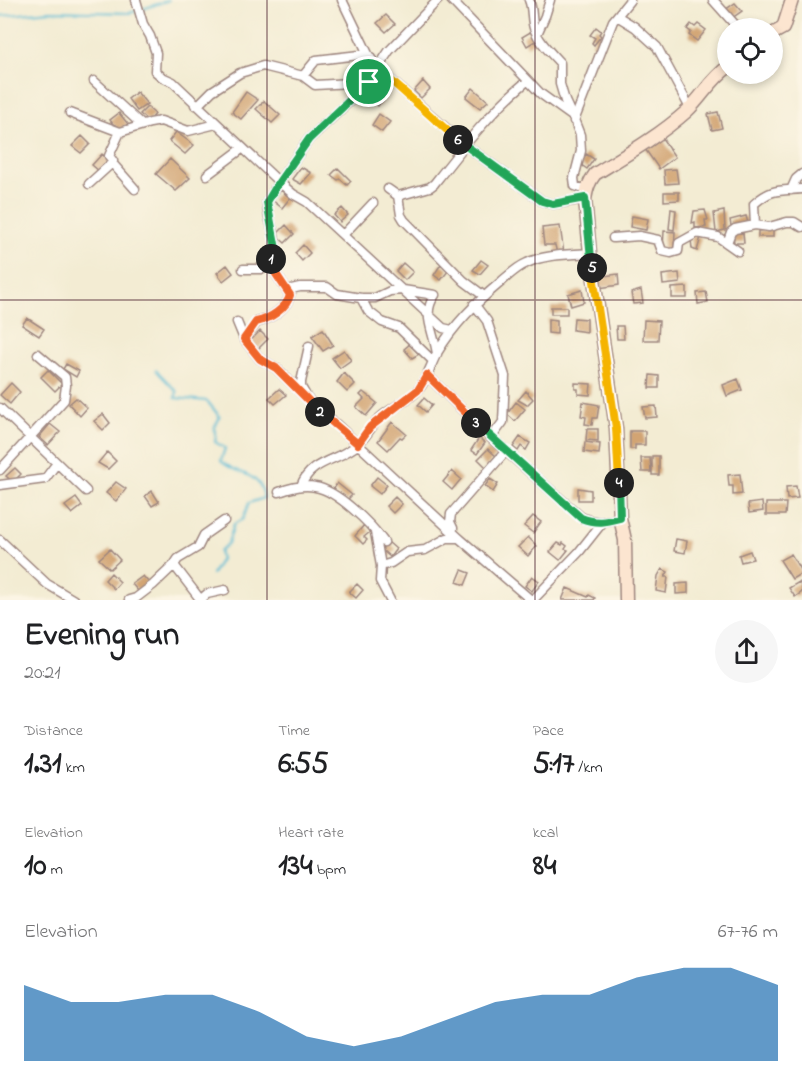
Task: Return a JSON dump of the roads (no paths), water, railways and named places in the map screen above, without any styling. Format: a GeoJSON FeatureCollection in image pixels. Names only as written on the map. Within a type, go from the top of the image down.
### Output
{"type":"FeatureCollection","features":[{"type":"Feature","properties":{"kind":"street"},"geometry":{"type":"LineString","coordinates":[[136,0],[143,24],[156,53],[155,71],[173,82],[279,182],[307,202],[443,328],[452,330]]}},
{"type":"Feature","properties":{"kind":"street"},"geometry":{"type":"LineString","coordinates":[[342,0],[368,54],[378,69],[465,145],[542,201],[553,204],[586,194]]}},
{"type":"Feature","properties":{"kind":"street"},"geometry":{"type":"LineString","coordinates":[[243,269],[263,269],[276,249],[274,230],[267,206],[279,182],[309,139],[369,82],[389,51],[438,0]]}},
{"type":"Feature","properties":{"kind":"street"},"geometry":{"type":"LineString","coordinates":[[451,0],[527,81],[574,119]]}},
{"type":"Feature","properties":{"kind":"street"},"geometry":{"type":"LineString","coordinates":[[529,0],[532,6],[534,29],[541,42],[560,63],[560,84],[580,135],[580,151],[573,177],[575,186],[586,194]]}},
{"type":"Feature","properties":{"kind":"street"},"geometry":{"type":"LineString","coordinates":[[537,34],[550,0]]}},
{"type":"Feature","properties":{"kind":"street"},"geometry":{"type":"LineString","coordinates":[[574,119],[613,21],[630,0]]}},
{"type":"Feature","properties":{"kind":"street"},"geometry":{"type":"LineString","coordinates":[[713,0],[729,18]]}},
{"type":"Feature","properties":{"kind":"street"},"geometry":{"type":"LineString","coordinates":[[783,24],[792,0]]}},
{"type":"Feature","properties":{"kind":"street"},"geometry":{"type":"LineString","coordinates":[[617,16],[635,27],[657,47],[690,108]]}},
{"type":"Feature","properties":{"kind":"street"},"geometry":{"type":"LineString","coordinates":[[303,76],[316,60],[368,54]]}},
{"type":"Feature","properties":{"kind":"street"},"geometry":{"type":"LineString","coordinates":[[195,105],[240,73],[263,66],[303,76],[315,85],[369,82]]}},
{"type":"Feature","properties":{"kind":"street"},"geometry":{"type":"LineString","coordinates":[[626,600],[625,540],[620,518],[616,428],[590,253],[586,194],[589,182],[595,174],[660,132],[690,108],[717,75]]}},
{"type":"Feature","properties":{"kind":"street"},"geometry":{"type":"LineString","coordinates":[[94,81],[142,125]]}},
{"type":"Feature","properties":{"kind":"street"},"geometry":{"type":"LineString","coordinates":[[398,196],[434,184],[508,97],[527,81]]}},
{"type":"Feature","properties":{"kind":"street"},"geometry":{"type":"LineString","coordinates":[[70,113],[120,132],[162,121],[188,131],[216,124]]}},
{"type":"Feature","properties":{"kind":"street"},"geometry":{"type":"LineString","coordinates":[[120,132],[109,156],[112,163],[135,189]]}},
{"type":"Feature","properties":{"kind":"street"},"geometry":{"type":"LineString","coordinates":[[207,175],[243,148]]}},
{"type":"Feature","properties":{"kind":"street"},"geometry":{"type":"LineString","coordinates":[[89,184],[112,163]]}},
{"type":"Feature","properties":{"kind":"street"},"geometry":{"type":"LineString","coordinates":[[791,190],[796,179],[802,174]]}},
{"type":"Feature","properties":{"kind":"street"},"geometry":{"type":"LineString","coordinates":[[388,189],[398,196],[404,220],[457,274],[484,296]]}},
{"type":"Feature","properties":{"kind":"street"},"geometry":{"type":"LineString","coordinates":[[755,225],[754,204],[771,191],[802,189]]}},
{"type":"Feature","properties":{"kind":"street"},"geometry":{"type":"LineString","coordinates":[[343,235],[373,203]]}},
{"type":"Feature","properties":{"kind":"street"},"geometry":{"type":"LineString","coordinates":[[727,243],[731,232],[735,229],[755,225],[769,227],[794,222],[802,227]]}},
{"type":"Feature","properties":{"kind":"street"},"geometry":{"type":"LineString","coordinates":[[613,238],[639,236],[658,240],[662,251],[671,253],[678,251],[680,243],[697,233],[718,237],[738,251]]}},
{"type":"Feature","properties":{"kind":"street"},"geometry":{"type":"LineString","coordinates":[[301,486],[304,478],[312,470],[322,462],[358,444],[370,427],[418,390],[452,330],[474,304],[527,262],[590,253]]}},
{"type":"Feature","properties":{"kind":"street"},"geometry":{"type":"LineString","coordinates":[[244,339],[256,322],[267,320],[289,302],[290,295],[268,262]]}},
{"type":"Feature","properties":{"kind":"street"},"geometry":{"type":"LineString","coordinates":[[287,290],[300,287],[327,287],[337,294],[361,298],[375,298],[390,291],[403,290],[435,295],[428,305],[435,357]]}},
{"type":"Feature","properties":{"kind":"street"},"geometry":{"type":"LineString","coordinates":[[361,298],[368,311],[382,322],[399,328],[435,357]]}},
{"type":"Feature","properties":{"kind":"street"},"geometry":{"type":"LineString","coordinates":[[474,304],[486,321],[505,376],[503,422],[491,438]]}},
{"type":"Feature","properties":{"kind":"street"},"geometry":{"type":"LineString","coordinates":[[237,322],[244,339],[260,359],[276,368],[314,406],[532,600],[579,552],[602,523]]}},
{"type":"Feature","properties":{"kind":"street"},"geometry":{"type":"LineString","coordinates":[[309,346],[301,387],[314,406]]}},
{"type":"Feature","properties":{"kind":"street"},"geometry":{"type":"LineString","coordinates":[[0,470],[64,400],[65,377],[38,354]]}},
{"type":"Feature","properties":{"kind":"street"},"geometry":{"type":"LineString","coordinates":[[427,375],[491,438],[581,518],[602,523],[620,518]]}},
{"type":"Feature","properties":{"kind":"street"},"geometry":{"type":"LineString","coordinates":[[0,408],[86,491]]}},
{"type":"Feature","properties":{"kind":"street"},"geometry":{"type":"LineString","coordinates":[[458,536],[450,522],[451,514],[506,451]]}},
{"type":"Feature","properties":{"kind":"street"},"geometry":{"type":"LineString","coordinates":[[0,485],[45,479],[57,463]]}},
{"type":"Feature","properties":{"kind":"street"},"geometry":{"type":"LineString","coordinates":[[279,492],[301,486],[317,487],[343,502],[375,529],[384,542]]}},
{"type":"Feature","properties":{"kind":"street"},"geometry":{"type":"LineString","coordinates":[[129,600],[136,598],[153,585],[178,559],[198,547],[204,535],[224,521]]}},
{"type":"Feature","properties":{"kind":"street"},"geometry":{"type":"LineString","coordinates":[[375,529],[381,566],[380,581],[390,600]]}},
{"type":"Feature","properties":{"kind":"street"},"geometry":{"type":"LineString","coordinates":[[381,566],[391,563],[406,552],[425,550],[447,538],[458,536]]}},
{"type":"Feature","properties":{"kind":"street"},"geometry":{"type":"LineString","coordinates":[[0,540],[47,584],[74,600]]}},
{"type":"Feature","properties":{"kind":"street"},"geometry":{"type":"LineString","coordinates":[[174,565],[200,599],[207,594],[225,590]]}},
{"type":"Feature","properties":{"kind":"waterway"},"geometry":{"type":"LineString","coordinates":[[143,9],[169,0]]}},
{"type":"Feature","properties":{"kind":"waterway"},"geometry":{"type":"LineString","coordinates":[[0,16],[50,11],[129,13],[137,11]]}},
{"type":"Feature","properties":{"kind":"waterway"},"geometry":{"type":"LineString","coordinates":[[156,370],[177,392],[175,398],[207,401],[220,417],[214,428],[215,442],[225,448],[221,461],[253,478],[262,489],[264,498],[249,503],[243,519],[234,524],[228,543],[219,552],[221,559],[212,574]]}}]}
